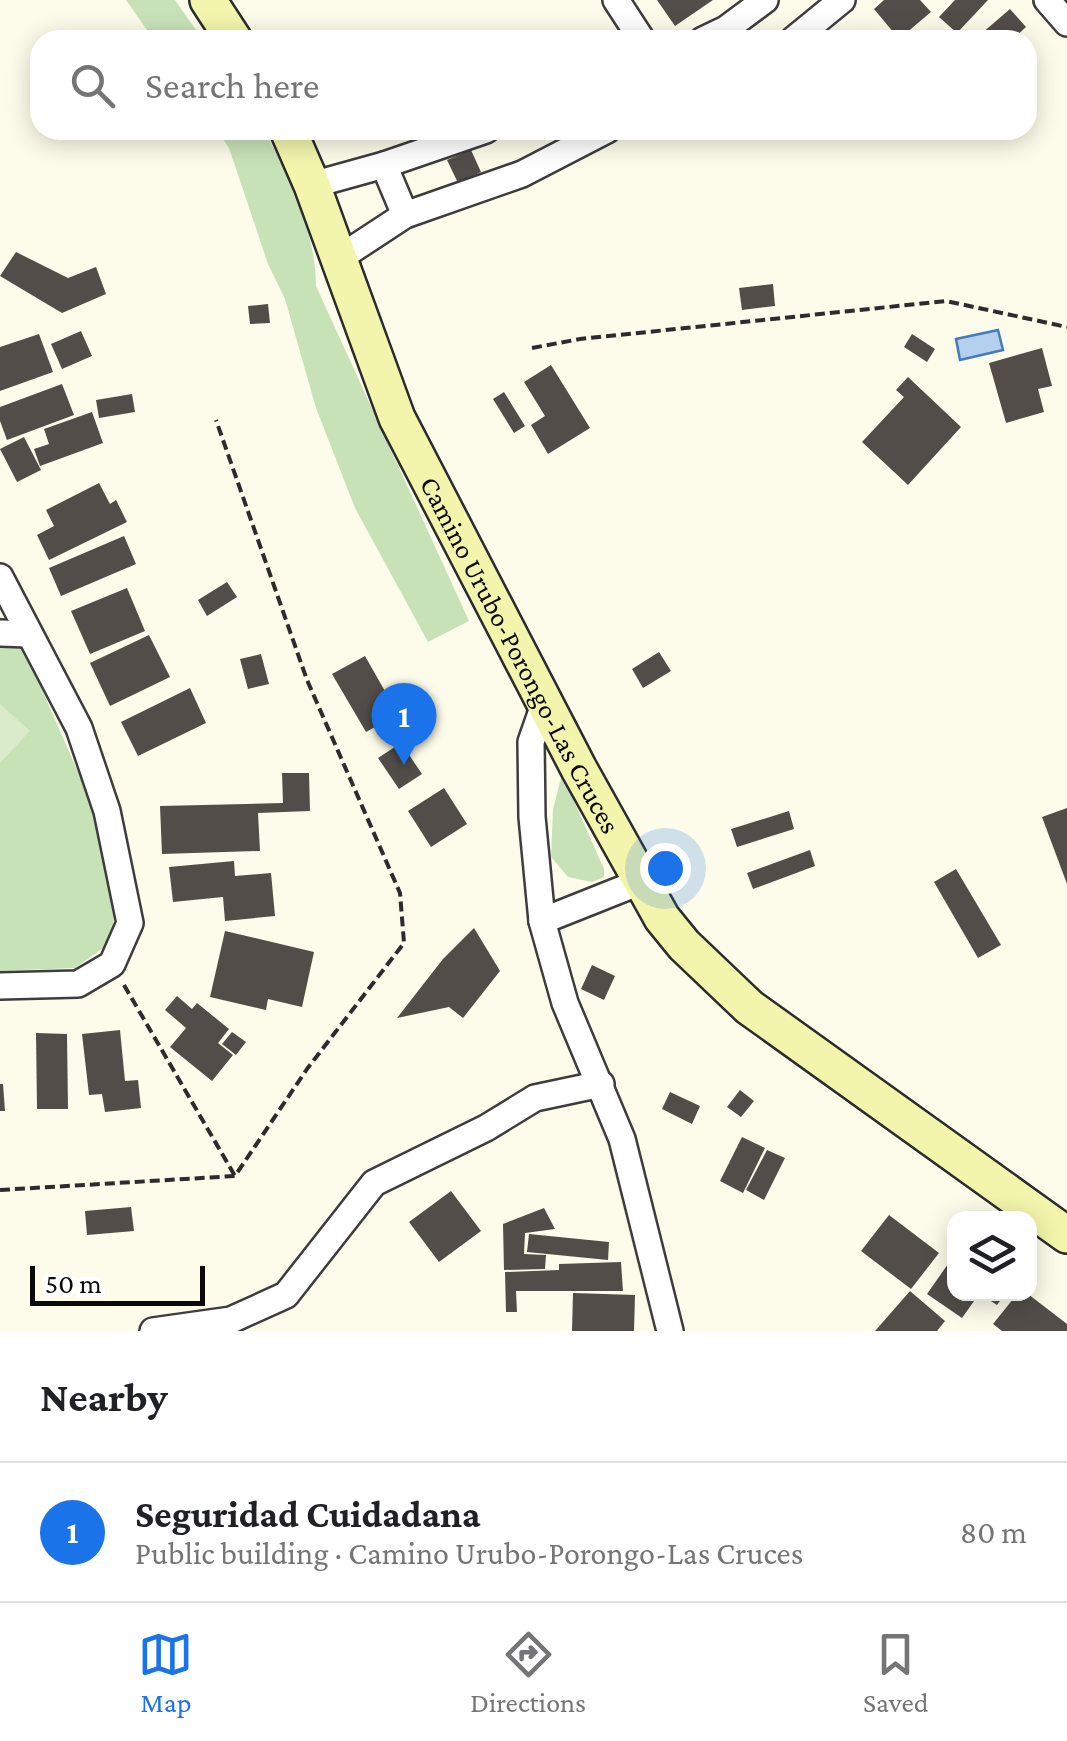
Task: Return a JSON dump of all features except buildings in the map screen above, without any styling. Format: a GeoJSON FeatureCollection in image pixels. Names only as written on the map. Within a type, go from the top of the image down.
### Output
{"type":"FeatureCollection","features":[{"type":"Feature","properties":{"kind":"main road"},"geometry":{"type":"LineString","coordinates":[[208,0],[228,30]]}},
{"type":"Feature","properties":{"kind":"main road","name":"Camino Urubo-Porongo-Las Cruces"},"geometry":{"type":"LineString","coordinates":[[292,140],[398,418],[640,882],[684,945],[749,1007],[1067,1235]]}},
{"type":"Feature","properties":{"kind":"street"},"geometry":{"type":"LineString","coordinates":[[616,0],[636,30]]}},
{"type":"Feature","properties":{"kind":"street"},"geometry":{"type":"LineString","coordinates":[[724,30],[765,0]]}},
{"type":"Feature","properties":{"kind":"street"},"geometry":{"type":"LineString","coordinates":[[805,30],[842,0]]}},
{"type":"Feature","properties":{"kind":"street"},"geometry":{"type":"LineString","coordinates":[[1048,0],[1067,22]]}},
{"type":"Feature","properties":{"kind":"street"},"geometry":{"type":"LineString","coordinates":[[312,185],[457,140]]}},
{"type":"Feature","properties":{"kind":"street"},"geometry":{"type":"LineString","coordinates":[[338,259],[405,215],[522,174],[588,140]]}},
{"type":"Feature","properties":{"kind":"street"},"geometry":{"type":"LineString","coordinates":[[384,165],[405,215]]}},
{"type":"Feature","properties":{"kind":"street"},"geometry":{"type":"LineString","coordinates":[[0,577],[78,728],[106,812],[130,922],[112,964],[78,984],[0,986]]}},
{"type":"Feature","properties":{"kind":"street"},"geometry":{"type":"LineString","coordinates":[[0,633],[28,634]]}},
{"type":"Feature","properties":{"kind":"street"},"geometry":{"type":"LineString","coordinates":[[544,702],[531,742],[532,817],[542,920],[564,1003],[622,1139],[670,1331]]}},
{"type":"Feature","properties":{"kind":"street"},"geometry":{"type":"LineString","coordinates":[[542,920],[640,882]]}},
{"type":"Feature","properties":{"kind":"street"},"geometry":{"type":"LineString","coordinates":[[260,1331],[374,1183],[486,1128],[536,1098],[601,1084]]}},
{"type":"Feature","properties":{"kind":"street"},"geometry":{"type":"LineString","coordinates":[[153,1331],[231,1320],[286,1295]]}},
{"type":"Feature","properties":{"kind":"path"},"geometry":{"type":"LineString","coordinates":[[532,348],[580,339],[946,300],[1067,327]]}},
{"type":"Feature","properties":{"kind":"path"},"geometry":{"type":"LineString","coordinates":[[216,420],[307,680],[400,893],[404,943],[306,1069],[235,1176]]}},
{"type":"Feature","properties":{"kind":"path"},"geometry":{"type":"LineString","coordinates":[[112,964],[235,1176]]}},
{"type":"Feature","properties":{"kind":"path"},"geometry":{"type":"LineString","coordinates":[[0,1190],[235,1176]]}},
{"type":"Feature","properties":{"kind":"green space"},"geometry":{"type":"Polygon","coordinates":[[[126,0],[175,0],[196,30],[147,30],[126,0]]]}},
{"type":"Feature","properties":{"kind":"green space"},"geometry":{"type":"Polygon","coordinates":[[[224,140],[269,140],[306,225],[316,286],[469,621],[428,642],[355,508],[316,408],[285,299],[268,264],[224,140]]]}},
{"type":"Feature","properties":{"kind":"green space"},"geometry":{"type":"Polygon","coordinates":[[[0,639],[22,644],[96,813],[114,912],[113,934],[106,946],[75,968],[0,971],[0,639]]]}},
{"type":"Feature","properties":{"kind":"green space"},"geometry":{"type":"Polygon","coordinates":[[[0,704],[30,731],[0,763],[0,704]]]}},
{"type":"Feature","properties":{"kind":"green space"},"geometry":{"type":"Polygon","coordinates":[[[562,774],[604,869],[604,877],[592,882],[568,877],[551,857],[553,809],[562,774]]]}},
{"type":"Feature","properties":{"kind":"water"},"geometry":{"type":"Polygon","coordinates":[[[998,330],[1003,350],[960,360],[956,339],[998,330]]]}},
{"type":"Feature","properties":{"kind":"place","name":"Seguridad Cuidadana"},"geometry":{"type":"Point","coordinates":[404,765]}}]}
